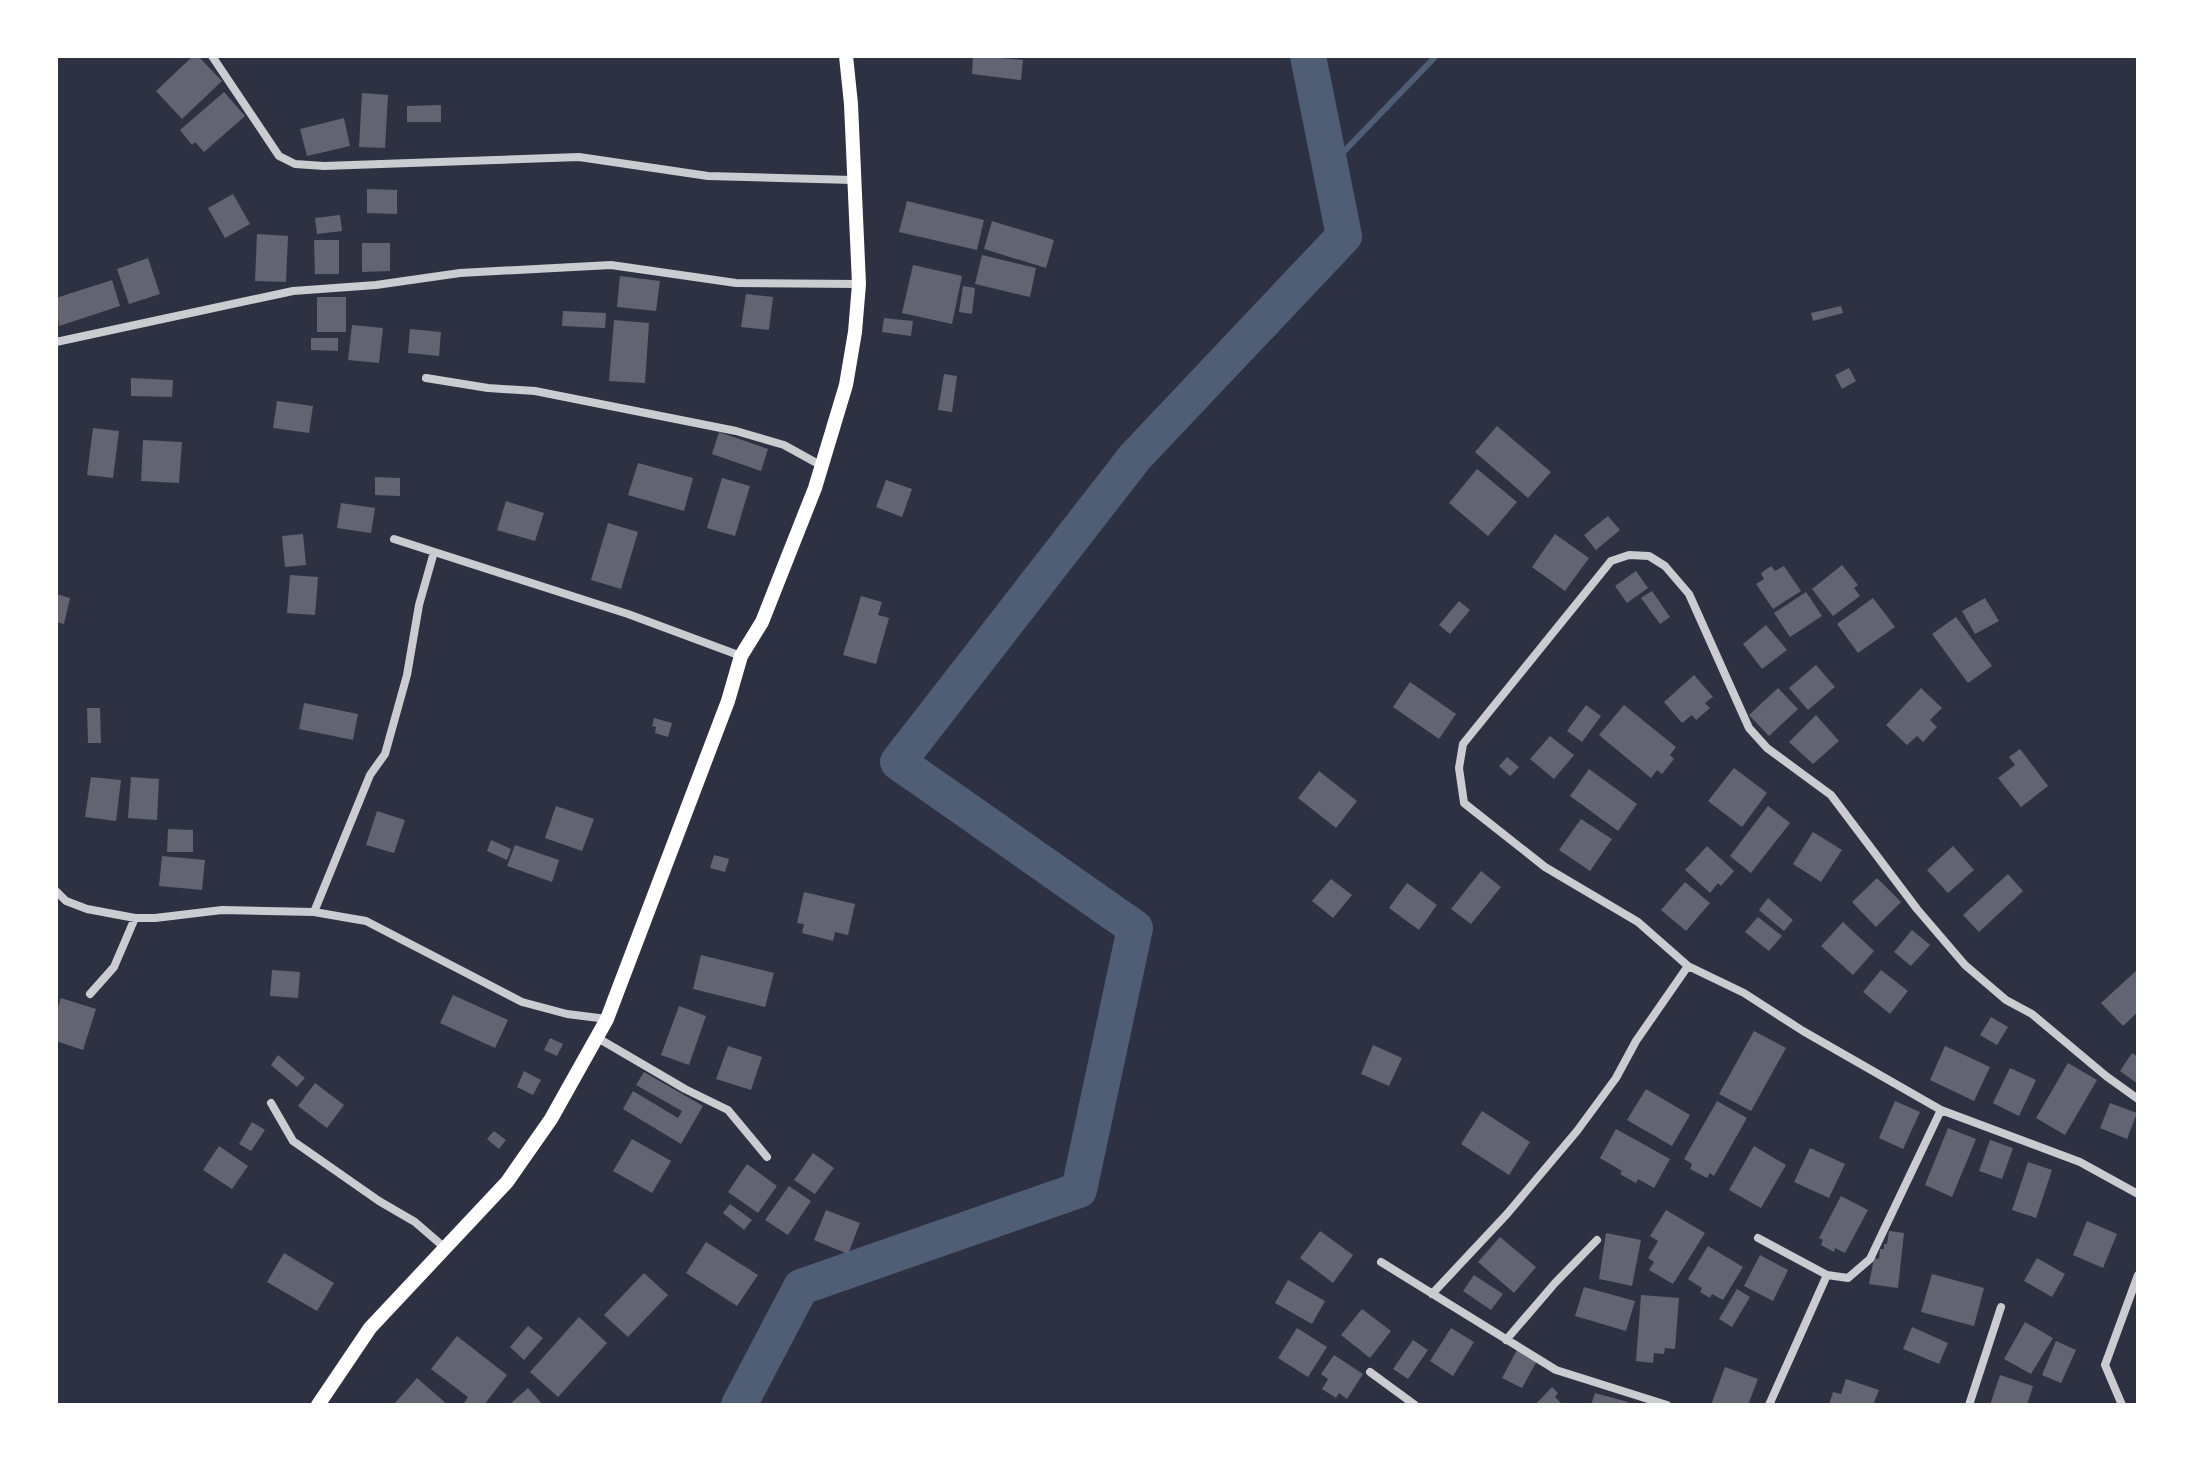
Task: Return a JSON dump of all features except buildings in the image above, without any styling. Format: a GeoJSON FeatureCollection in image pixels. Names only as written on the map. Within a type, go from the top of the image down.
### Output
{"type":"FeatureCollection","features":[{"type":"Feature","properties":{"kind":"main road"},"geometry":{"type":"LineString","coordinates":[[318,1405],[370,1328],[507,1182],[551,1119],[607,1019],[728,701],[741,656],[762,622],[822,466],[846,385],[859,284],[846,56]]}},
{"type":"Feature","properties":{"kind":"street"},"geometry":{"type":"LineString","coordinates":[[212,56],[279,156],[295,164],[324,166],[579,157],[708,176],[853,180]]}},
{"type":"Feature","properties":{"kind":"street"},"geometry":{"type":"LineString","coordinates":[[56,342],[293,291],[376,285],[460,273],[611,265],[736,283],[859,284]]}},
{"type":"Feature","properties":{"kind":"street"},"geometry":{"type":"LineString","coordinates":[[426,378],[488,388],[535,391],[736,431],[784,445],[822,466]]}},
{"type":"Feature","properties":{"kind":"street"},"geometry":{"type":"LineString","coordinates":[[394,539],[628,614],[741,656]]}},
{"type":"Feature","properties":{"kind":"street"},"geometry":{"type":"LineString","coordinates":[[314,912],[370,775],[385,754],[400,707],[414,645],[419,605],[434,552]]}},
{"type":"Feature","properties":{"kind":"street"},"geometry":{"type":"LineString","coordinates":[[2138,1099],[2032,1014],[2006,1000],[1965,965],[1917,909],[1831,795],[1767,748],[1749,728],[1689,594],[1665,566],[1649,556],[1629,555],[1611,561],[1463,744],[1459,768],[1464,803],[1545,867],[1638,922],[1688,966],[1744,993],[1803,1031],[1941,1110],[2080,1162],[2138,1194]]}},
{"type":"Feature","properties":{"kind":"street"},"geometry":{"type":"LineString","coordinates":[[56,891],[66,901],[87,909],[135,918],[222,910],[314,912],[366,921],[522,1002],[567,1014],[607,1019]]}},
{"type":"Feature","properties":{"kind":"street"},"geometry":{"type":"LineString","coordinates":[[90,994],[114,967],[135,918]]}},
{"type":"Feature","properties":{"kind":"street"},"geometry":{"type":"LineString","coordinates":[[1432,1294],[1507,1214],[1577,1131],[1616,1078],[1636,1041],[1688,966]]}},
{"type":"Feature","properties":{"kind":"street"},"geometry":{"type":"LineString","coordinates":[[595,1037],[728,1110],[767,1157]]}},
{"type":"Feature","properties":{"kind":"street"},"geometry":{"type":"LineString","coordinates":[[271,1103],[293,1141],[379,1201],[415,1222],[446,1249]]}},
{"type":"Feature","properties":{"kind":"street"},"geometry":{"type":"LineString","coordinates":[[1758,1238],[1827,1275],[1848,1278],[1870,1259],[1941,1110]]}},
{"type":"Feature","properties":{"kind":"street"},"geometry":{"type":"LineString","coordinates":[[1506,1340],[1597,1240]]}},
{"type":"Feature","properties":{"kind":"street"},"geometry":{"type":"LineString","coordinates":[[1381,1262],[1556,1370],[1667,1405]]}},
{"type":"Feature","properties":{"kind":"street"},"geometry":{"type":"LineString","coordinates":[[1769,1405],[1827,1275]]}},
{"type":"Feature","properties":{"kind":"street"},"geometry":{"type":"LineString","coordinates":[[2122,1405],[2105,1365],[2138,1275]]}},
{"type":"Feature","properties":{"kind":"street"},"geometry":{"type":"LineString","coordinates":[[1969,1405],[2001,1307]]}},
{"type":"Feature","properties":{"kind":"street"},"geometry":{"type":"LineString","coordinates":[[1370,1372],[1415,1405]]}},
{"type":"Feature","properties":{"kind":"waterway"},"geometry":{"type":"LineString","coordinates":[[739,1405],[801,1287],[1079,1190],[1135,928],[898,762],[1135,457],[1344,236],[1308,56]]}},
{"type":"Feature","properties":{"kind":"waterway"},"geometry":{"type":"LineString","coordinates":[[1330,166],[1436,56]]}}]}
